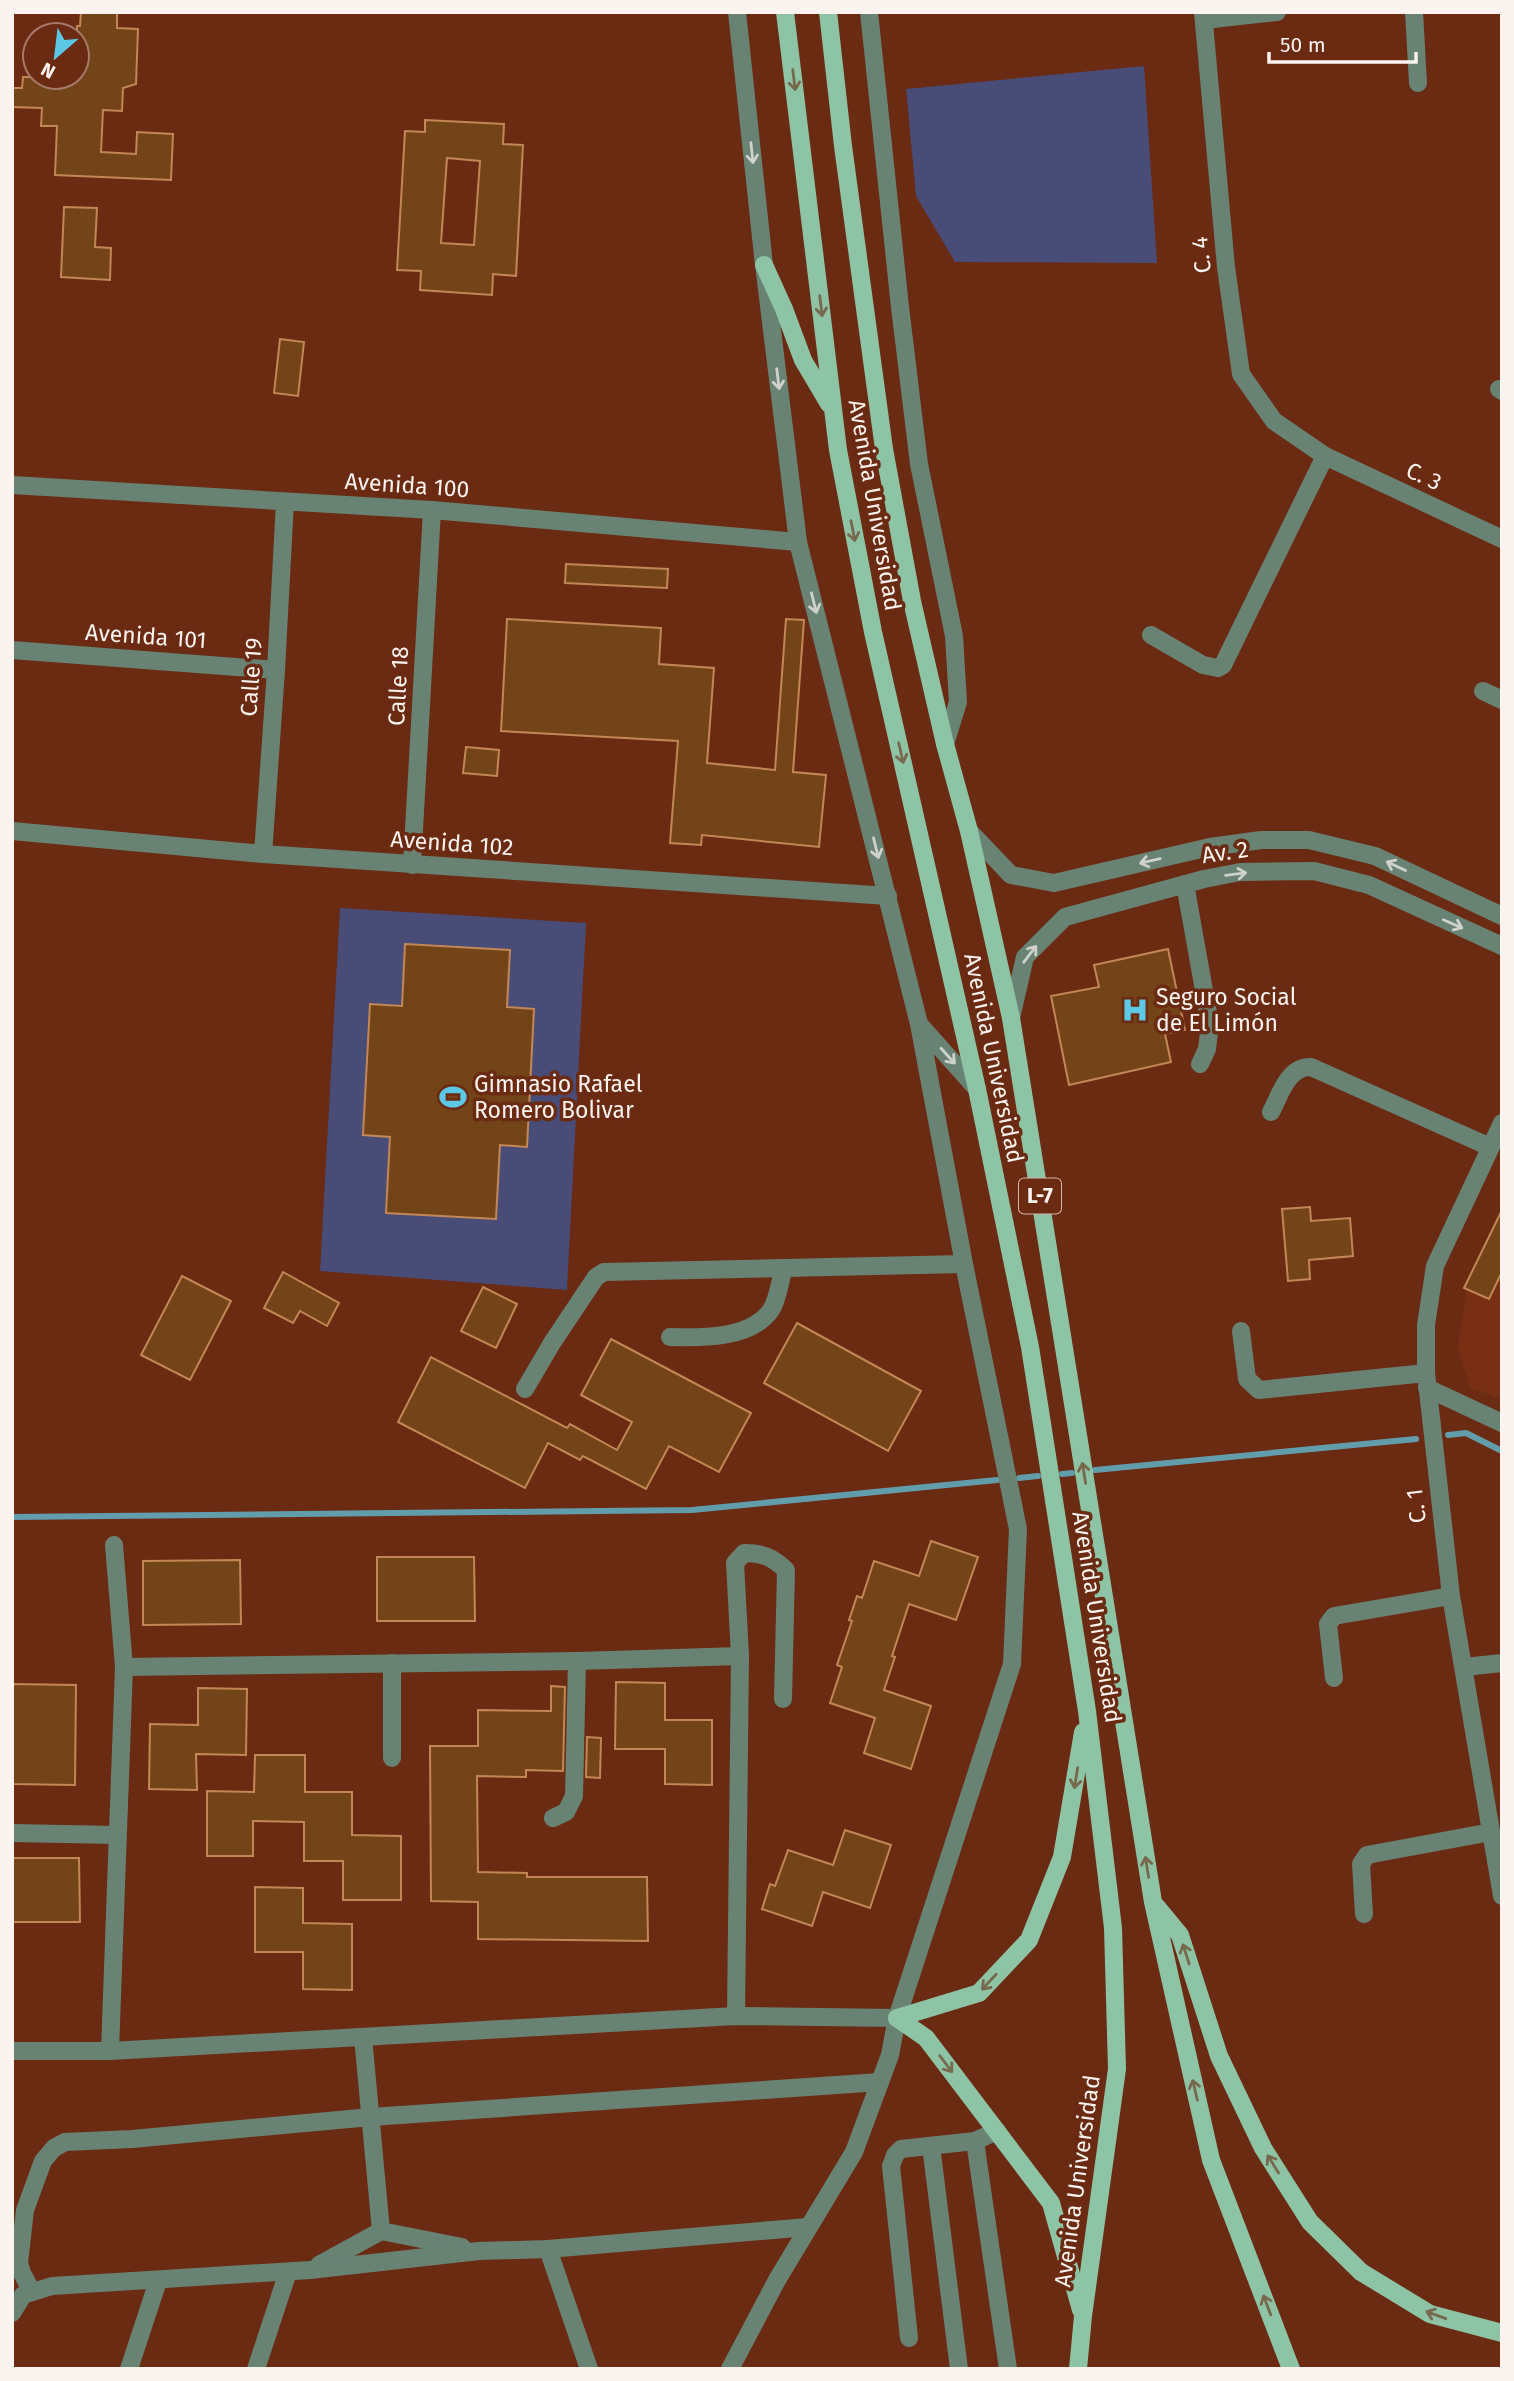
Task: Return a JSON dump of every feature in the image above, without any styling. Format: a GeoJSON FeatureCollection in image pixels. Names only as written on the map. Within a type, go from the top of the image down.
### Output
{"type":"FeatureCollection","features":[{"type":"Feature","properties":{"kind":"main road","name":"Avenida Universidad"},"geometry":{"type":"LineString","coordinates":[[785,12],[838,450],[873,632],[977,1089],[1030,1347],[1087,1711],[1113,1928],[1117,2069],[1078,2369]]}},
{"type":"Feature","properties":{"kind":"main road","name":"Avenida Universidad"},"geometry":{"type":"LineString","coordinates":[[828,12],[843,146],[884,449],[912,601],[944,744],[969,831],[1011,1018],[1153,1902],[1211,2160],[1291,2369]]}},
{"type":"Feature","properties":{"kind":"main road"},"geometry":{"type":"LineString","coordinates":[[764,265],[803,360],[833,410]]}},
{"type":"Feature","properties":{"kind":"main road"},"geometry":{"type":"LineString","coordinates":[[897,2018],[979,1993],[1029,1940],[1062,1857],[1087,1711]]}},
{"type":"Feature","properties":{"kind":"main road"},"geometry":{"type":"LineString","coordinates":[[1153,1902],[1180,1935],[1219,2056],[1263,2148],[1310,2222],[1361,2272],[1430,2314],[1502,2333]]}},
{"type":"Feature","properties":{"kind":"main road"},"geometry":{"type":"LineString","coordinates":[[897,2018],[926,2038],[1051,2203],[1083,2316]]}},
{"type":"Feature","properties":{"kind":"street"},"geometry":{"type":"LineString","coordinates":[[730,2369],[808,2227],[854,2152],[890,2055],[897,2018],[1012,1664],[1018,1529],[964,1265],[919,1024],[798,542],[764,265],[737,12]]}},
{"type":"Feature","properties":{"kind":"street"},"geometry":{"type":"LineString","coordinates":[[869,12],[919,464],[954,636],[958,702],[944,744]]}},
{"type":"Feature","properties":{"kind":"street"},"geometry":{"type":"LineString","coordinates":[[1203,16],[1277,12]]}},
{"type":"Feature","properties":{"kind":"street"},"geometry":{"type":"LineString","coordinates":[[1414,12],[1418,83]]}},
{"type":"Feature","properties":{"kind":"street","name":"C. 4"},"geometry":{"type":"LineString","coordinates":[[1203,16],[1226,267],[1241,374],[1274,421],[1325,456]]}},
{"type":"Feature","properties":{"kind":"street"},"geometry":{"type":"LineString","coordinates":[[1151,635],[1203,665],[1218,668],[1223,665],[1325,456]]}},
{"type":"Feature","properties":{"kind":"street","name":"C. 3"},"geometry":{"type":"LineString","coordinates":[[1325,456],[1502,539]]}},
{"type":"Feature","properties":{"kind":"street","name":"Avenida 100"},"geometry":{"type":"LineString","coordinates":[[12,485],[432,510],[798,542]]}},
{"type":"Feature","properties":{"kind":"street","name":"Calle 19"},"geometry":{"type":"LineString","coordinates":[[263,854],[285,502]]}},
{"type":"Feature","properties":{"kind":"street","name":"Calle 18"},"geometry":{"type":"LineString","coordinates":[[412,865],[432,510]]}},
{"type":"Feature","properties":{"kind":"street","name":"Avenida 101"},"geometry":{"type":"LineString","coordinates":[[12,650],[276,670]]}},
{"type":"Feature","properties":{"kind":"street"},"geometry":{"type":"LineString","coordinates":[[1483,691],[1502,699]]}},
{"type":"Feature","properties":{"kind":"street","name":"Avenida 102"},"geometry":{"type":"LineString","coordinates":[[12,831],[263,854],[888,896]]}},
{"type":"Feature","properties":{"kind":"street","name":"Av. 2"},"geometry":{"type":"LineString","coordinates":[[969,831],[1011,875],[1054,883],[1210,847],[1261,840],[1309,840],[1375,856],[1502,916]]}},
{"type":"Feature","properties":{"kind":"street","name":"Av. 2"},"geometry":{"type":"LineString","coordinates":[[1011,1018],[1025,957],[1065,917],[1240,872],[1314,871],[1368,885],[1502,946]]}},
{"type":"Feature","properties":{"kind":"street"},"geometry":{"type":"LineString","coordinates":[[1185,884],[1210,1024],[1207,1049],[1200,1063]]}},
{"type":"Feature","properties":{"kind":"street"},"geometry":{"type":"LineString","coordinates":[[919,1024],[977,1089]]}},
{"type":"Feature","properties":{"kind":"street"},"geometry":{"type":"LineString","coordinates":[[1271,1112],[1292,1074],[1300,1068],[1311,1067],[1498,1134]]}},
{"type":"Feature","properties":{"kind":"street","name":"C. 1"},"geometry":{"type":"LineString","coordinates":[[1498,1134],[1435,1266],[1426,1325],[1426,1381],[1451,1596],[1502,1896]]}},
{"type":"Feature","properties":{"kind":"street"},"geometry":{"type":"LineString","coordinates":[[525,1389],[596,1277],[604,1272],[964,1265]]}},
{"type":"Feature","properties":{"kind":"street"},"geometry":{"type":"LineString","coordinates":[[670,1338],[707,1338],[748,1328],[771,1310],[784,1268]]}},
{"type":"Feature","properties":{"kind":"street"},"geometry":{"type":"LineString","coordinates":[[1241,1331],[1247,1379],[1259,1390],[1426,1381],[1502,1423]]}},
{"type":"Feature","properties":{"kind":"street"},"geometry":{"type":"LineString","coordinates":[[110,2051],[124,1667],[114,1545]]}},
{"type":"Feature","properties":{"kind":"street"},"geometry":{"type":"LineString","coordinates":[[736,2016],[740,1656],[735,1563],[744,1553],[762,1553],[786,1570],[783,1699]]}},
{"type":"Feature","properties":{"kind":"street"},"geometry":{"type":"LineString","coordinates":[[1334,1678],[1328,1624],[1334,1615],[1451,1596]]}},
{"type":"Feature","properties":{"kind":"street"},"geometry":{"type":"LineString","coordinates":[[124,1667],[740,1656]]}},
{"type":"Feature","properties":{"kind":"street"},"geometry":{"type":"LineString","coordinates":[[554,1818],[566,1812],[574,1796],[577,1661]]}},
{"type":"Feature","properties":{"kind":"street"},"geometry":{"type":"LineString","coordinates":[[392,1662],[392,1758]]}},
{"type":"Feature","properties":{"kind":"street"},"geometry":{"type":"LineString","coordinates":[[1464,1667],[1502,1663]]}},
{"type":"Feature","properties":{"kind":"street"},"geometry":{"type":"LineString","coordinates":[[1364,1914],[1361,1864],[1367,1855],[1491,1832]]}},
{"type":"Feature","properties":{"kind":"street"},"geometry":{"type":"LineString","coordinates":[[12,1833],[117,1835]]}},
{"type":"Feature","properties":{"kind":"street"},"geometry":{"type":"LineString","coordinates":[[12,2051],[110,2051],[736,2016],[897,2018]]}},
{"type":"Feature","properties":{"kind":"street"},"geometry":{"type":"LineString","coordinates":[[363,2037],[381,2231]]}},
{"type":"Feature","properties":{"kind":"street"},"geometry":{"type":"LineString","coordinates":[[32,2292],[19,2263],[20,2235],[32,2187],[43,2161],[54,2148],[65,2142],[145,2138],[372,2117],[880,2082]]}},
{"type":"Feature","properties":{"kind":"street"},"geometry":{"type":"LineString","coordinates":[[909,2338],[891,2166],[895,2155],[901,2149],[975,2141],[997,2131]]}},
{"type":"Feature","properties":{"kind":"street"},"geometry":{"type":"LineString","coordinates":[[975,2141],[1008,2369]]}},
{"type":"Feature","properties":{"kind":"street"},"geometry":{"type":"LineString","coordinates":[[931,2146],[959,2369]]}},
{"type":"Feature","properties":{"kind":"street"},"geometry":{"type":"LineString","coordinates":[[12,2313],[23,2295],[52,2286],[288,2272],[479,2250],[548,2249],[808,2227]]}},
{"type":"Feature","properties":{"kind":"street"},"geometry":{"type":"LineString","coordinates":[[310,2270],[381,2231],[479,2250]]}},
{"type":"Feature","properties":{"kind":"street"},"geometry":{"type":"LineString","coordinates":[[548,2249],[589,2369]]}},
{"type":"Feature","properties":{"kind":"street"},"geometry":{"type":"LineString","coordinates":[[256,2369],[288,2272]]}},
{"type":"Feature","properties":{"kind":"street"},"geometry":{"type":"LineString","coordinates":[[129,2369],[158,2281]]}},
{"type":"Feature","properties":{"kind":"shaded area"},"geometry":{"type":"Polygon","coordinates":[[[1144,66],[1157,263],[955,262],[916,196],[906,89],[1144,66]]]}},
{"type":"Feature","properties":{"kind":"shaded area","name":"Gimnasio Rafael Romero Bolivar"},"geometry":{"type":"Polygon","coordinates":[[[340,908],[586,923],[567,1290],[320,1271],[340,908]]]}},
{"type":"Feature","properties":{"kind":"shaded area"},"geometry":{"type":"Polygon","coordinates":[[[1502,1208],[1502,1399],[1470,1388],[1458,1349],[1467,1284],[1502,1208]]]}},
{"type":"Feature","properties":{"kind":"building"},"geometry":{"type":"Polygon","coordinates":[[[81,12],[117,12],[117,28],[138,29],[136,84],[123,88],[122,111],[103,110],[101,152],[136,154],[137,132],[173,134],[171,180],[55,175],[57,126],[41,126],[42,108],[12,107],[12,88],[21,88],[21,91],[91,91],[91,21],[80,21],[81,12]]]}},
{"type":"Feature","properties":{"kind":"building"},"geometry":{"type":"Polygon","coordinates":[[[425,120],[504,124],[503,144],[523,145],[516,276],[493,274],[492,295],[420,290],[421,271],[397,270],[405,131],[425,132],[425,120]],[[447,158],[441,243],[474,245],[480,161],[447,158]]]}},
{"type":"Feature","properties":{"kind":"building"},"geometry":{"type":"Polygon","coordinates":[[[64,207],[97,208],[95,247],[111,248],[110,280],[61,277],[64,207]]]}},
{"type":"Feature","properties":{"kind":"building"},"geometry":{"type":"Polygon","coordinates":[[[280,339],[304,342],[298,396],[274,393],[280,339]]]}},
{"type":"Feature","properties":{"kind":"building"},"geometry":{"type":"Polygon","coordinates":[[[566,564],[668,569],[667,588],[565,583],[566,564]]]}},
{"type":"Feature","properties":{"kind":"building"},"geometry":{"type":"Polygon","coordinates":[[[507,619],[661,628],[659,664],[714,668],[707,763],[775,770],[786,619],[804,620],[793,772],[826,775],[819,847],[702,835],[701,845],[670,843],[678,741],[501,731],[507,619]]]}},
{"type":"Feature","properties":{"kind":"building"},"geometry":{"type":"Polygon","coordinates":[[[466,747],[499,750],[497,776],[463,773],[466,747]]]}},
{"type":"Feature","properties":{"kind":"building"},"geometry":{"type":"Polygon","coordinates":[[[405,944],[510,950],[507,1007],[534,1009],[527,1147],[500,1145],[496,1219],[386,1213],[390,1137],[363,1135],[370,1004],[402,1006],[405,944]]]}},
{"type":"Feature","properties":{"kind":"building","name":"Seguro Social de El Limón"},"geometry":{"type":"Polygon","coordinates":[[[1168,949],[1185,1030],[1165,1034],[1171,1062],[1069,1085],[1051,996],[1099,987],[1094,965],[1168,949]]]}},
{"type":"Feature","properties":{"kind":"building"},"geometry":{"type":"Polygon","coordinates":[[[1310,1207],[1311,1221],[1350,1218],[1353,1256],[1309,1260],[1310,1279],[1288,1281],[1282,1209],[1310,1207]]]}},
{"type":"Feature","properties":{"kind":"building"},"geometry":{"type":"Polygon","coordinates":[[[1502,1210],[1502,1272],[1489,1299],[1464,1288],[1502,1210]]]}},
{"type":"Feature","properties":{"kind":"building"},"geometry":{"type":"Polygon","coordinates":[[[283,1272],[339,1303],[327,1326],[300,1311],[293,1323],[264,1308],[283,1272]]]}},
{"type":"Feature","properties":{"kind":"building"},"geometry":{"type":"Polygon","coordinates":[[[182,1276],[231,1301],[190,1380],[141,1355],[182,1276]]]}},
{"type":"Feature","properties":{"kind":"building"},"geometry":{"type":"Polygon","coordinates":[[[483,1287],[517,1304],[496,1348],[461,1331],[483,1287]]]}},
{"type":"Feature","properties":{"kind":"building"},"geometry":{"type":"Polygon","coordinates":[[[797,1323],[921,1391],[888,1451],[764,1383],[797,1323]]]}},
{"type":"Feature","properties":{"kind":"building"},"geometry":{"type":"Polygon","coordinates":[[[611,1339],[751,1413],[719,1472],[669,1446],[646,1489],[583,1456],[580,1460],[548,1443],[525,1488],[398,1422],[431,1357],[567,1428],[570,1424],[617,1450],[632,1422],[581,1395],[611,1339]]]}},
{"type":"Feature","properties":{"kind":"building"},"geometry":{"type":"Polygon","coordinates":[[[931,1541],[978,1557],[956,1620],[909,1604],[892,1656],[895,1657],[884,1690],[931,1706],[911,1769],[864,1753],[875,1718],[830,1703],[842,1667],[837,1665],[852,1621],[849,1620],[857,1596],[862,1598],[874,1561],[919,1576],[931,1541]]]}},
{"type":"Feature","properties":{"kind":"building"},"geometry":{"type":"Polygon","coordinates":[[[377,1557],[474,1557],[475,1621],[377,1621],[377,1557]]]}},
{"type":"Feature","properties":{"kind":"building"},"geometry":{"type":"Polygon","coordinates":[[[240,1560],[241,1624],[143,1625],[143,1561],[240,1560]]]}},
{"type":"Feature","properties":{"kind":"building"},"geometry":{"type":"Polygon","coordinates":[[[616,1682],[665,1683],[665,1720],[712,1720],[712,1785],[665,1784],[665,1749],[615,1749],[616,1682]]]}},
{"type":"Feature","properties":{"kind":"building"},"geometry":{"type":"Polygon","coordinates":[[[12,1684],[76,1685],[75,1785],[12,1784],[12,1684]]]}},
{"type":"Feature","properties":{"kind":"building"},"geometry":{"type":"Polygon","coordinates":[[[551,1686],[565,1687],[563,1771],[526,1770],[526,1777],[477,1776],[478,1872],[527,1873],[527,1877],[647,1877],[648,1941],[478,1939],[478,1902],[431,1901],[430,1746],[478,1746],[478,1710],[551,1711],[551,1686]]]}},
{"type":"Feature","properties":{"kind":"building"},"geometry":{"type":"Polygon","coordinates":[[[198,1688],[247,1689],[246,1755],[196,1754],[197,1790],[149,1789],[150,1724],[198,1725],[198,1688]]]}},
{"type":"Feature","properties":{"kind":"building"},"geometry":{"type":"Polygon","coordinates":[[[587,1737],[601,1738],[600,1778],[586,1777],[587,1737]]]}},
{"type":"Feature","properties":{"kind":"building"},"geometry":{"type":"Polygon","coordinates":[[[255,1755],[305,1755],[305,1792],[352,1792],[352,1835],[401,1836],[401,1900],[343,1900],[343,1861],[304,1861],[304,1822],[253,1821],[253,1856],[207,1856],[207,1791],[254,1792],[255,1755]]]}},
{"type":"Feature","properties":{"kind":"building"},"geometry":{"type":"Polygon","coordinates":[[[845,1830],[891,1845],[870,1908],[823,1892],[812,1926],[762,1909],[770,1884],[775,1886],[788,1850],[833,1865],[845,1830]]]}},
{"type":"Feature","properties":{"kind":"building"},"geometry":{"type":"Polygon","coordinates":[[[12,1858],[79,1858],[80,1922],[12,1922],[12,1858]]]}},
{"type":"Feature","properties":{"kind":"building"},"geometry":{"type":"Polygon","coordinates":[[[255,1887],[303,1888],[303,1923],[352,1924],[352,1990],[303,1989],[303,1952],[255,1952],[255,1887]]]}},
{"type":"Feature","properties":{"kind":"waterway"},"geometry":{"type":"LineString","coordinates":[[1448,1435],[1466,1433],[1502,1451]]}},
{"type":"Feature","properties":{"kind":"waterway"},"geometry":{"type":"LineString","coordinates":[[1095,1470],[1416,1439]]}},
{"type":"Feature","properties":{"kind":"waterway"},"geometry":{"type":"LineString","coordinates":[[1062,1474],[1072,1473]]}},
{"type":"Feature","properties":{"kind":"waterway"},"geometry":{"type":"LineString","coordinates":[[1019,1478],[1038,1476]]}},
{"type":"Feature","properties":{"kind":"waterway"},"geometry":{"type":"LineString","coordinates":[[12,1517],[692,1510],[997,1480]]}},
{"type":"Feature","properties":{"kind":"place","name":"Seguro Social de El Limón"},"geometry":{"type":"Point","coordinates":[1135,1010]}},
{"type":"Feature","properties":{"kind":"place","name":"Gimnasio Rafael Romero Bolivar"},"geometry":{"type":"Point","coordinates":[453,1097]}}]}
